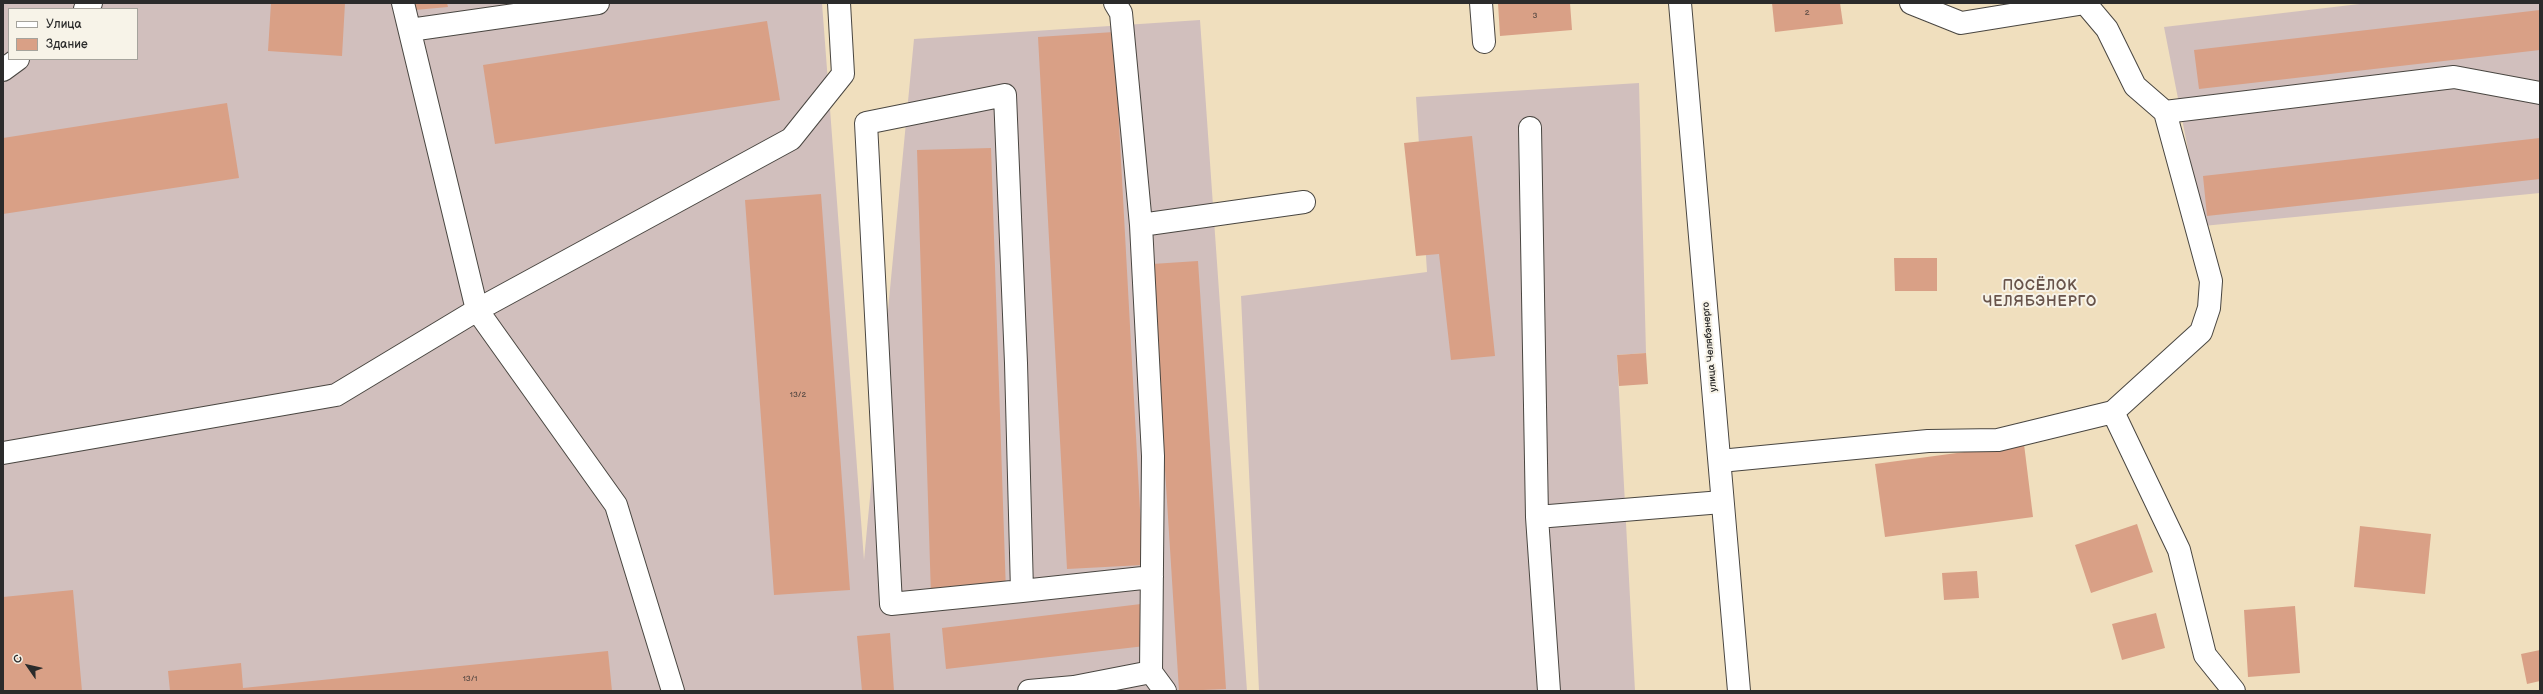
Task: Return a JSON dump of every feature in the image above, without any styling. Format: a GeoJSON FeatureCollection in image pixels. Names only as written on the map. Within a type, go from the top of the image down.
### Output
{"type":"FeatureCollection","features":[{"type":"Feature","properties":{"kind":"street"},"geometry":{"type":"LineString","coordinates":[[403,3],[478,310],[616,505],[673,691]]}},
{"type":"Feature","properties":{"kind":"street"},"geometry":{"type":"LineString","coordinates":[[410,30],[598,3]]}},
{"type":"Feature","properties":{"kind":"street"},"geometry":{"type":"LineString","coordinates":[[3,452],[336,395],[478,310],[791,139],[843,74],[839,3]]}},
{"type":"Feature","properties":{"kind":"street"},"geometry":{"type":"LineString","coordinates":[[1115,3],[1121,13],[1140,225],[1153,456],[1151,672],[1165,691]]}},
{"type":"Feature","properties":{"kind":"street"},"geometry":{"type":"LineString","coordinates":[[1480,3],[1484,42]]}},
{"type":"Feature","properties":{"kind":"street","name":"улица Челябэнерго"},"geometry":{"type":"LineString","coordinates":[[1680,3],[1739,691]]}},
{"type":"Feature","properties":{"kind":"street"},"geometry":{"type":"LineString","coordinates":[[1720,461],[1928,441],[1998,440],[2113,412],[2200,332],[2209,308],[2211,281],[2165,112],[2135,86],[2107,29],[2085,3],[1961,23],[1912,3]]}},
{"type":"Feature","properties":{"kind":"street"},"geometry":{"type":"LineString","coordinates":[[3,70],[17,60]]}},
{"type":"Feature","properties":{"kind":"street"},"geometry":{"type":"LineString","coordinates":[[2165,112],[2454,77],[2540,93]]}},
{"type":"Feature","properties":{"kind":"street"},"geometry":{"type":"LineString","coordinates":[[1022,591],[1016,363],[1005,95],[866,123],[891,604],[1022,591],[1152,577]]}},
{"type":"Feature","properties":{"kind":"street"},"geometry":{"type":"LineString","coordinates":[[1530,128],[1537,516],[1549,691]]}},
{"type":"Feature","properties":{"kind":"street"},"geometry":{"type":"LineString","coordinates":[[1140,225],[1304,202]]}},
{"type":"Feature","properties":{"kind":"street"},"geometry":{"type":"LineString","coordinates":[[2113,412],[2179,550],[2205,655],[2234,691]]}},
{"type":"Feature","properties":{"kind":"street"},"geometry":{"type":"LineString","coordinates":[[1537,516],[1722,502]]}},
{"type":"Feature","properties":{"kind":"street"},"geometry":{"type":"LineString","coordinates":[[1029,691],[1074,689],[1151,672]]}},
{"type":"Feature","properties":{"kind":"shaded area"},"geometry":{"type":"Polygon","coordinates":[[[3,3],[822,3],[864,560],[914,39],[1200,20],[1247,691],[3,691],[3,3]]]}},
{"type":"Feature","properties":{"kind":"shaded area"},"geometry":{"type":"Polygon","coordinates":[[[2368,3],[2540,3],[2540,193],[2203,226],[2164,27],[2368,3]]]}},
{"type":"Feature","properties":{"kind":"shaded area"},"geometry":{"type":"Polygon","coordinates":[[[1639,83],[1646,353],[1617,355],[1635,691],[1259,691],[1241,296],[1427,272],[1416,97],[1639,83]]]}},
{"type":"Feature","properties":{"kind":"building"},"geometry":{"type":"Polygon","coordinates":[[[271,3],[345,3],[342,56],[268,51],[271,3]]]}},
{"type":"Feature","properties":{"kind":"building"},"geometry":{"type":"Polygon","coordinates":[[[414,3],[447,3],[448,7],[415,10],[414,3]]]}},
{"type":"Feature","properties":{"kind":"building"},"geometry":{"type":"Polygon","coordinates":[[[1498,3],[1570,3],[1572,30],[1500,36],[1498,3]]]}},
{"type":"Feature","properties":{"kind":"building"},"geometry":{"type":"Polygon","coordinates":[[[1772,3],[1840,3],[1843,24],[1775,32],[1772,3]]]}},
{"type":"Feature","properties":{"kind":"building"},"geometry":{"type":"Polygon","coordinates":[[[2540,10],[2540,50],[2199,89],[2194,50],[2540,10]]]}},
{"type":"Feature","properties":{"kind":"building"},"geometry":{"type":"Polygon","coordinates":[[[767,21],[780,100],[495,144],[483,65],[767,21]]]}},
{"type":"Feature","properties":{"kind":"building"},"geometry":{"type":"Polygon","coordinates":[[[1114,32],[1143,565],[1067,569],[1038,37],[1114,32]]]}},
{"type":"Feature","properties":{"kind":"building"},"geometry":{"type":"Polygon","coordinates":[[[227,103],[239,178],[3,214],[3,138],[227,103]]]}},
{"type":"Feature","properties":{"kind":"building"},"geometry":{"type":"Polygon","coordinates":[[[1472,136],[1495,356],[1451,360],[1439,254],[1416,256],[1404,143],[1472,136]]]}},
{"type":"Feature","properties":{"kind":"building"},"geometry":{"type":"Polygon","coordinates":[[[2540,138],[2540,179],[2207,216],[2203,176],[2540,138]]]}},
{"type":"Feature","properties":{"kind":"building"},"geometry":{"type":"Polygon","coordinates":[[[991,148],[1006,593],[931,596],[917,150],[991,148]]]}},
{"type":"Feature","properties":{"kind":"building"},"geometry":{"type":"Polygon","coordinates":[[[821,194],[850,590],[774,595],[745,200],[821,194]]]}},
{"type":"Feature","properties":{"kind":"building"},"geometry":{"type":"Polygon","coordinates":[[[1894,258],[1937,258],[1937,291],[1895,291],[1894,258]]]}},
{"type":"Feature","properties":{"kind":"building"},"geometry":{"type":"Polygon","coordinates":[[[1198,261],[1226,689],[1179,691],[1152,264],[1198,261]]]}},
{"type":"Feature","properties":{"kind":"building"},"geometry":{"type":"Polygon","coordinates":[[[1646,353],[1648,384],[1619,386],[1617,355],[1646,353]]]}},
{"type":"Feature","properties":{"kind":"building"},"geometry":{"type":"Polygon","coordinates":[[[2024,444],[2033,517],[1885,537],[1875,464],[2024,444]]]}},
{"type":"Feature","properties":{"kind":"building"},"geometry":{"type":"Polygon","coordinates":[[[2137,524],[2153,572],[2091,593],[2075,545],[2137,524]]]}},
{"type":"Feature","properties":{"kind":"building"},"geometry":{"type":"Polygon","coordinates":[[[2360,526],[2431,534],[2425,594],[2354,587],[2360,526]]]}},
{"type":"Feature","properties":{"kind":"building"},"geometry":{"type":"Polygon","coordinates":[[[1977,571],[1979,598],[1944,600],[1942,573],[1977,571]]]}},
{"type":"Feature","properties":{"kind":"building"},"geometry":{"type":"Polygon","coordinates":[[[73,590],[82,691],[3,691],[3,597],[73,590]]]}},
{"type":"Feature","properties":{"kind":"building"},"geometry":{"type":"Polygon","coordinates":[[[1141,604],[1145,646],[946,669],[942,628],[1141,604]]]}},
{"type":"Feature","properties":{"kind":"building"},"geometry":{"type":"Polygon","coordinates":[[[2295,606],[2300,673],[2248,677],[2244,610],[2295,606]]]}},
{"type":"Feature","properties":{"kind":"building"},"geometry":{"type":"Polygon","coordinates":[[[2156,613],[2165,648],[2122,660],[2112,624],[2156,613]]]}},
{"type":"Feature","properties":{"kind":"building"},"geometry":{"type":"Polygon","coordinates":[[[890,633],[894,691],[862,691],[857,636],[890,633]]]}},
{"type":"Feature","properties":{"kind":"building"},"geometry":{"type":"Polygon","coordinates":[[[2540,650],[2540,681],[2527,684],[2521,654],[2540,650]]]}},
{"type":"Feature","properties":{"kind":"building"},"geometry":{"type":"Polygon","coordinates":[[[608,651],[612,691],[170,691],[168,671],[241,663],[243,688],[608,651]]]}},
{"type":"Feature","properties":{"kind":"district","name":"ПОСЁЛОК ЧЕЛЯБЭНЕРГО"},"geometry":{"type":"Point","coordinates":[2040,294]}}]}
